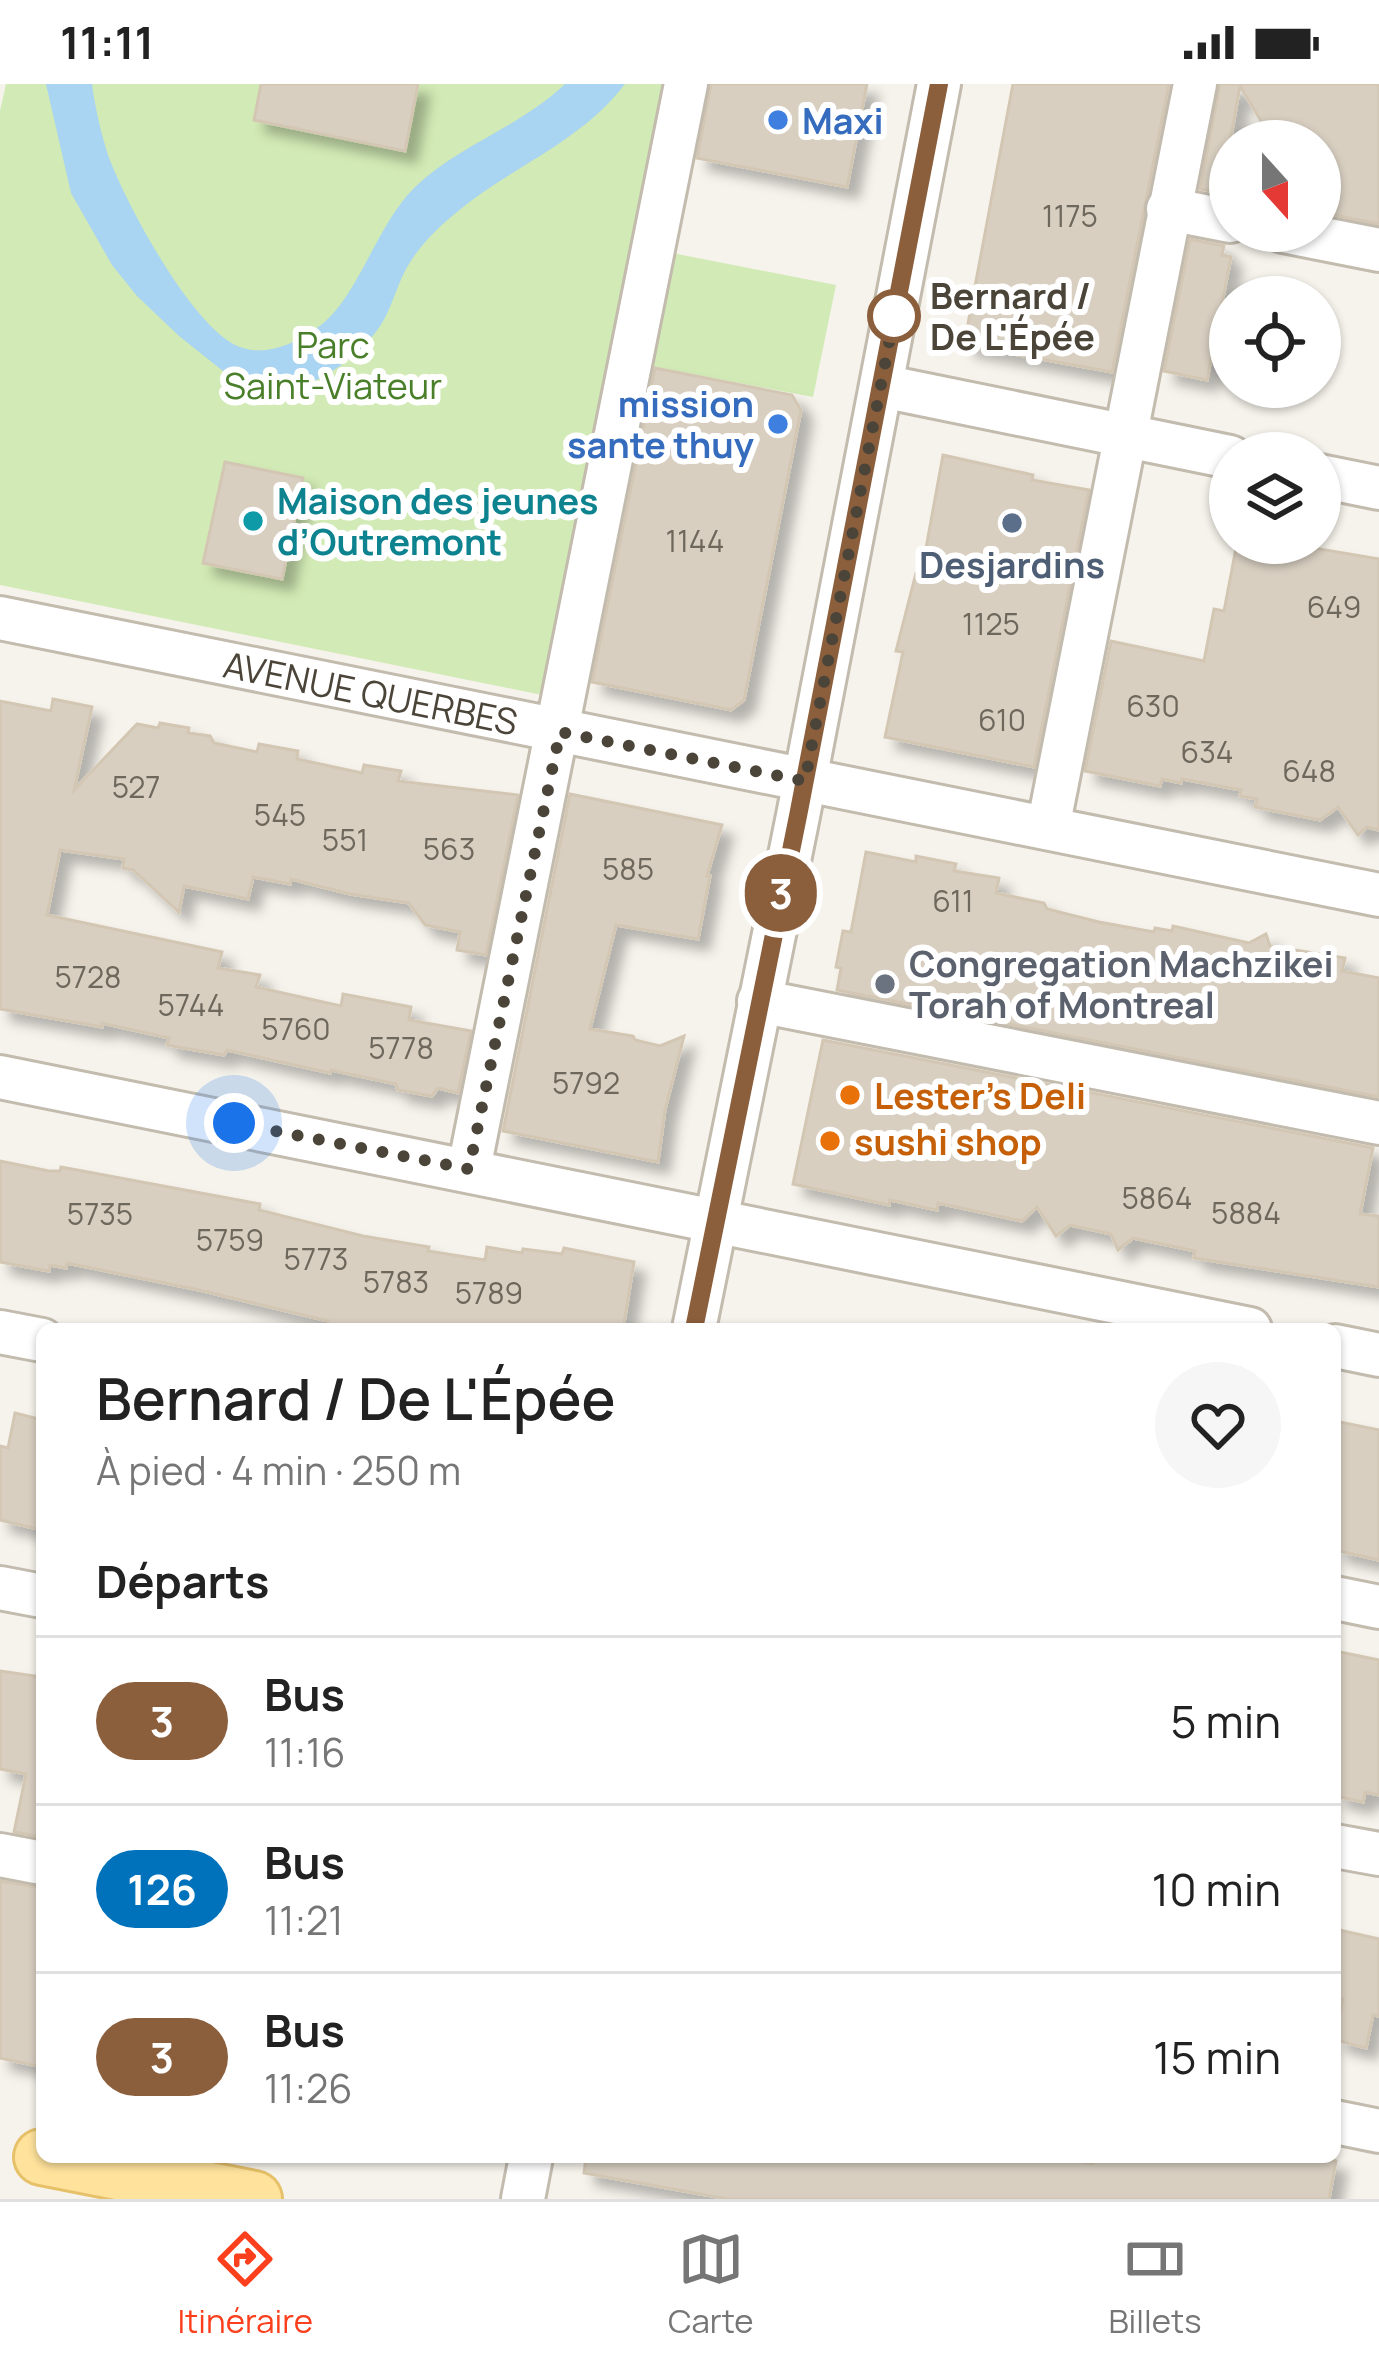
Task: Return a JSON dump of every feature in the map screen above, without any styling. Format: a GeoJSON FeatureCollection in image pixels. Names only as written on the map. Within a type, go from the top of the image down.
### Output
{"type":"FeatureCollection","features":[{"type":"Feature","properties":{"kind":"main road"},"geometry":{"type":"LineString","coordinates":[[0,2149],[36,2156]]}},
{"type":"Feature","properties":{"kind":"main road"},"geometry":{"type":"LineString","coordinates":[[72,2163],[254,2199]]}},
{"type":"Feature","properties":{"kind":"street"},"geometry":{"type":"LineString","coordinates":[[469,1169],[686,84]]}},
{"type":"Feature","properties":{"kind":"street"},"geometry":{"type":"LineString","coordinates":[[695,1323],[939,84]]}},
{"type":"Feature","properties":{"kind":"street"},"geometry":{"type":"LineString","coordinates":[[1048,828],[1195,84]]}},
{"type":"Feature","properties":{"kind":"street"},"geometry":{"type":"LineString","coordinates":[[1168,209],[1209,217]]}},
{"type":"Feature","properties":{"kind":"street"},"geometry":{"type":"LineString","coordinates":[[1341,242],[1379,250]]}},
{"type":"Feature","properties":{"kind":"street"},"geometry":{"type":"LineString","coordinates":[[882,386],[1209,453]]}},
{"type":"Feature","properties":{"kind":"street"},"geometry":{"type":"LineString","coordinates":[[1341,480],[1379,488]]}},
{"type":"Feature","properties":{"kind":"street","name":"AVENUE QUERBES"},"geometry":{"type":"LineString","coordinates":[[0,618],[1379,896]]}},
{"type":"Feature","properties":{"kind":"street"},"geometry":{"type":"LineString","coordinates":[[759,1000],[1379,1123]]}},
{"type":"Feature","properties":{"kind":"street"},"geometry":{"type":"LineString","coordinates":[[0,1077],[1220,1323]]}},
{"type":"Feature","properties":{"kind":"street"},"geometry":{"type":"LineString","coordinates":[[0,1332],[36,1339]]}},
{"type":"Feature","properties":{"kind":"street"},"geometry":{"type":"LineString","coordinates":[[1341,1347],[1379,1355]]}},
{"type":"Feature","properties":{"kind":"street"},"geometry":{"type":"LineString","coordinates":[[0,1588],[36,1595]]}},
{"type":"Feature","properties":{"kind":"street"},"geometry":{"type":"LineString","coordinates":[[1341,1599],[1379,1607]]}},
{"type":"Feature","properties":{"kind":"street"},"geometry":{"type":"LineString","coordinates":[[1341,1847],[1379,1855]]}},
{"type":"Feature","properties":{"kind":"street"},"geometry":{"type":"LineString","coordinates":[[0,1855],[36,1862]]}},
{"type":"Feature","properties":{"kind":"street"},"geometry":{"type":"LineString","coordinates":[[1341,2123],[1379,2131]]}},
{"type":"Feature","properties":{"kind":"street"},"geometry":{"type":"LineString","coordinates":[[523,2199],[530,2163]]}},
{"type":"Feature","properties":{"kind":"green space","name":"Parc Saint-Viateur"},"geometry":{"type":"Polygon","coordinates":[[[6,84],[677,84],[557,698],[0,585],[0,111],[6,84]]]}},
{"type":"Feature","properties":{"kind":"green space"},"geometry":{"type":"Polygon","coordinates":[[[672,253],[836,285],[813,397],[650,366],[672,253]]]}},
{"type":"Feature","properties":{"kind":"water"},"geometry":{"type":"Polygon","coordinates":[[[46,84],[92,84],[108,155],[163,262],[222,336],[240,347],[260,350],[300,339],[331,316],[401,203],[432,172],[565,84],[625,84],[588,122],[441,226],[408,266],[370,339],[339,366],[296,388],[280,402],[266,401],[255,384],[223,371],[179,336],[112,265],[71,193],[46,84]]]}},
{"type":"Feature","properties":{"kind":"building"},"geometry":{"type":"Polygon","coordinates":[[[261,84],[418,84],[405,151],[254,120],[261,84]]]}},
{"type":"Feature","properties":{"kind":"building","name":"Maxi"},"geometry":{"type":"Polygon","coordinates":[[[711,84],[867,84],[847,187],[697,158],[711,84]]]}},
{"type":"Feature","properties":{"kind":"building"},"geometry":{"type":"Polygon","coordinates":[[[1013,84],[1169,84],[1112,372],[964,345],[1013,84]]]}},
{"type":"Feature","properties":{"kind":"building"},"geometry":{"type":"Polygon","coordinates":[[[1220,84],[1379,84],[1379,224],[1341,216],[1341,120],[1260,120],[1240,86],[1234,120],[1213,120],[1220,84]]]}},
{"type":"Feature","properties":{"kind":"building"},"geometry":{"type":"Polygon","coordinates":[[[1209,142],[1209,191],[1200,189],[1209,142]]]}},
{"type":"Feature","properties":{"kind":"building"},"geometry":{"type":"Polygon","coordinates":[[[1190,239],[1209,243],[1209,252],[1231,257],[1227,276],[1209,276],[1207,380],[1164,371],[1190,239]]]}},
{"type":"Feature","properties":{"kind":"building"},"geometry":{"type":"Polygon","coordinates":[[[655,368],[792,395],[801,410],[744,700],[731,710],[592,682],[655,368]]]}},
{"type":"Feature","properties":{"kind":"building"},"geometry":{"type":"Polygon","coordinates":[[[943,455],[1089,490],[1034,767],[885,737],[903,652],[896,651],[916,573],[922,570],[943,455]]]}},
{"type":"Feature","properties":{"kind":"building","name":"Maison des jeunes d’Outremont"},"geometry":{"type":"Polygon","coordinates":[[[225,462],[303,478],[282,579],[203,563],[225,462]]]}},
{"type":"Feature","properties":{"kind":"building"},"geometry":{"type":"Polygon","coordinates":[[[1341,553],[1379,559],[1379,830],[1367,827],[1358,835],[1338,807],[1320,820],[1255,807],[1257,799],[1240,796],[1241,790],[1182,779],[1181,783],[1162,779],[1160,786],[1085,771],[1111,641],[1204,661],[1214,609],[1224,611],[1233,564],[1341,564],[1341,553]]]}},
{"type":"Feature","properties":{"kind":"building"},"geometry":{"type":"Polygon","coordinates":[[[53,699],[92,707],[74,790],[137,724],[158,728],[160,723],[189,728],[188,733],[210,736],[214,743],[257,752],[259,744],[298,751],[297,759],[362,773],[364,765],[401,771],[398,781],[518,795],[486,955],[457,950],[460,932],[425,925],[409,903],[291,879],[290,884],[253,877],[248,899],[184,886],[179,912],[133,870],[123,868],[124,859],[60,850],[47,915],[222,952],[218,968],[260,975],[256,987],[341,1006],[343,994],[411,1007],[409,1020],[471,1031],[458,1093],[438,1088],[432,1096],[398,1090],[396,1084],[331,1070],[227,1050],[224,1055],[167,1045],[169,1038],[102,1023],[102,1027],[0,1009],[0,701],[51,711],[53,699]]]}},
{"type":"Feature","properties":{"kind":"building"},"geometry":{"type":"Polygon","coordinates":[[[570,794],[722,825],[707,876],[698,939],[616,925],[590,1029],[660,1046],[684,1036],[665,1110],[658,1162],[503,1131],[570,794]]]}},
{"type":"Feature","properties":{"kind":"building"},"geometry":{"type":"Polygon","coordinates":[[[866,852],[956,864],[954,871],[999,878],[996,893],[1099,922],[1154,932],[1155,928],[1172,931],[1173,926],[1249,943],[1266,934],[1270,946],[1345,958],[1342,971],[1379,978],[1379,1097],[837,990],[843,931],[851,932],[866,852]]]}},
{"type":"Feature","properties":{"kind":"building"},"geometry":{"type":"Polygon","coordinates":[[[823,1040],[1373,1148],[1360,1214],[1379,1216],[1379,1287],[1194,1258],[1195,1251],[1133,1238],[1118,1250],[1111,1234],[1070,1225],[1056,1236],[1037,1207],[1022,1221],[938,1203],[937,1210],[890,1200],[889,1205],[793,1184],[823,1040]]]}},
{"type":"Feature","properties":{"kind":"building"},"geometry":{"type":"Polygon","coordinates":[[[0,1161],[49,1171],[61,1167],[260,1204],[259,1210],[429,1247],[428,1251],[485,1260],[487,1247],[562,1254],[564,1248],[634,1262],[624,1323],[328,1323],[67,1263],[66,1268],[50,1265],[49,1271],[0,1262],[0,1161]]]}},
{"type":"Feature","properties":{"kind":"building"},"geometry":{"type":"Polygon","coordinates":[[[15,1413],[36,1418],[36,1529],[0,1520],[0,1446],[8,1448],[15,1413]]]}},
{"type":"Feature","properties":{"kind":"building"},"geometry":{"type":"Polygon","coordinates":[[[1341,1422],[1379,1430],[1379,1560],[1341,1551],[1341,1422]]]}},
{"type":"Feature","properties":{"kind":"building"},"geometry":{"type":"Polygon","coordinates":[[[1341,1652],[1379,1660],[1379,1795],[1365,1792],[1363,1802],[1341,1797],[1341,1652]]]}},
{"type":"Feature","properties":{"kind":"building"},"geometry":{"type":"Polygon","coordinates":[[[0,1671],[36,1676],[36,1836],[14,1832],[26,1774],[0,1769],[0,1671]]]}},
{"type":"Feature","properties":{"kind":"building"},"geometry":{"type":"Polygon","coordinates":[[[0,1881],[36,1887],[36,2066],[0,2058],[0,1881]]]}},
{"type":"Feature","properties":{"kind":"building"},"geometry":{"type":"Polygon","coordinates":[[[1341,1930],[1379,1939],[1379,2016],[1373,2015],[1366,2048],[1341,2042],[1341,1930]]]}},
{"type":"Feature","properties":{"kind":"building"},"geometry":{"type":"Polygon","coordinates":[[[585,2163],[1336,2163],[1329,2199],[728,2199],[584,2173],[585,2163]]]}},
{"type":"Feature","properties":{"kind":"bus line","name":"3"},"geometry":{"type":"LineString","coordinates":[[695,1323],[939,84]]}},
{"type":"Feature","properties":{"kind":"place","name":"Maxi"},"geometry":{"type":"Point","coordinates":[778,120]}},
{"type":"Feature","properties":{"kind":"place","name":"Bernard / De L'Épée"},"geometry":{"type":"Point","coordinates":[894,316]}},
{"type":"Feature","properties":{"kind":"place","name":"mission sante thuy"},"geometry":{"type":"Point","coordinates":[778,424]}},
{"type":"Feature","properties":{"kind":"place","name":"Maison des jeunes d’Outremont"},"geometry":{"type":"Point","coordinates":[253,521]}},
{"type":"Feature","properties":{"kind":"place","name":"Desjardins"},"geometry":{"type":"Point","coordinates":[1012,523]}},
{"type":"Feature","properties":{"kind":"place","name":"Congregation Machzikei Torah of Montreal"},"geometry":{"type":"Point","coordinates":[885,984]}},
{"type":"Feature","properties":{"kind":"place","name":"Lester's Deli"},"geometry":{"type":"Point","coordinates":[850,1095]}},
{"type":"Feature","properties":{"kind":"place","name":"sushi shop"},"geometry":{"type":"Point","coordinates":[830,1141]}},
{"type":"Feature","properties":{"kind":"route"},"geometry":{"type":"LineString","coordinates":[[234,1123],[469,1169],[560,732],[805,781],[898,296],[894,316]]}}]}
